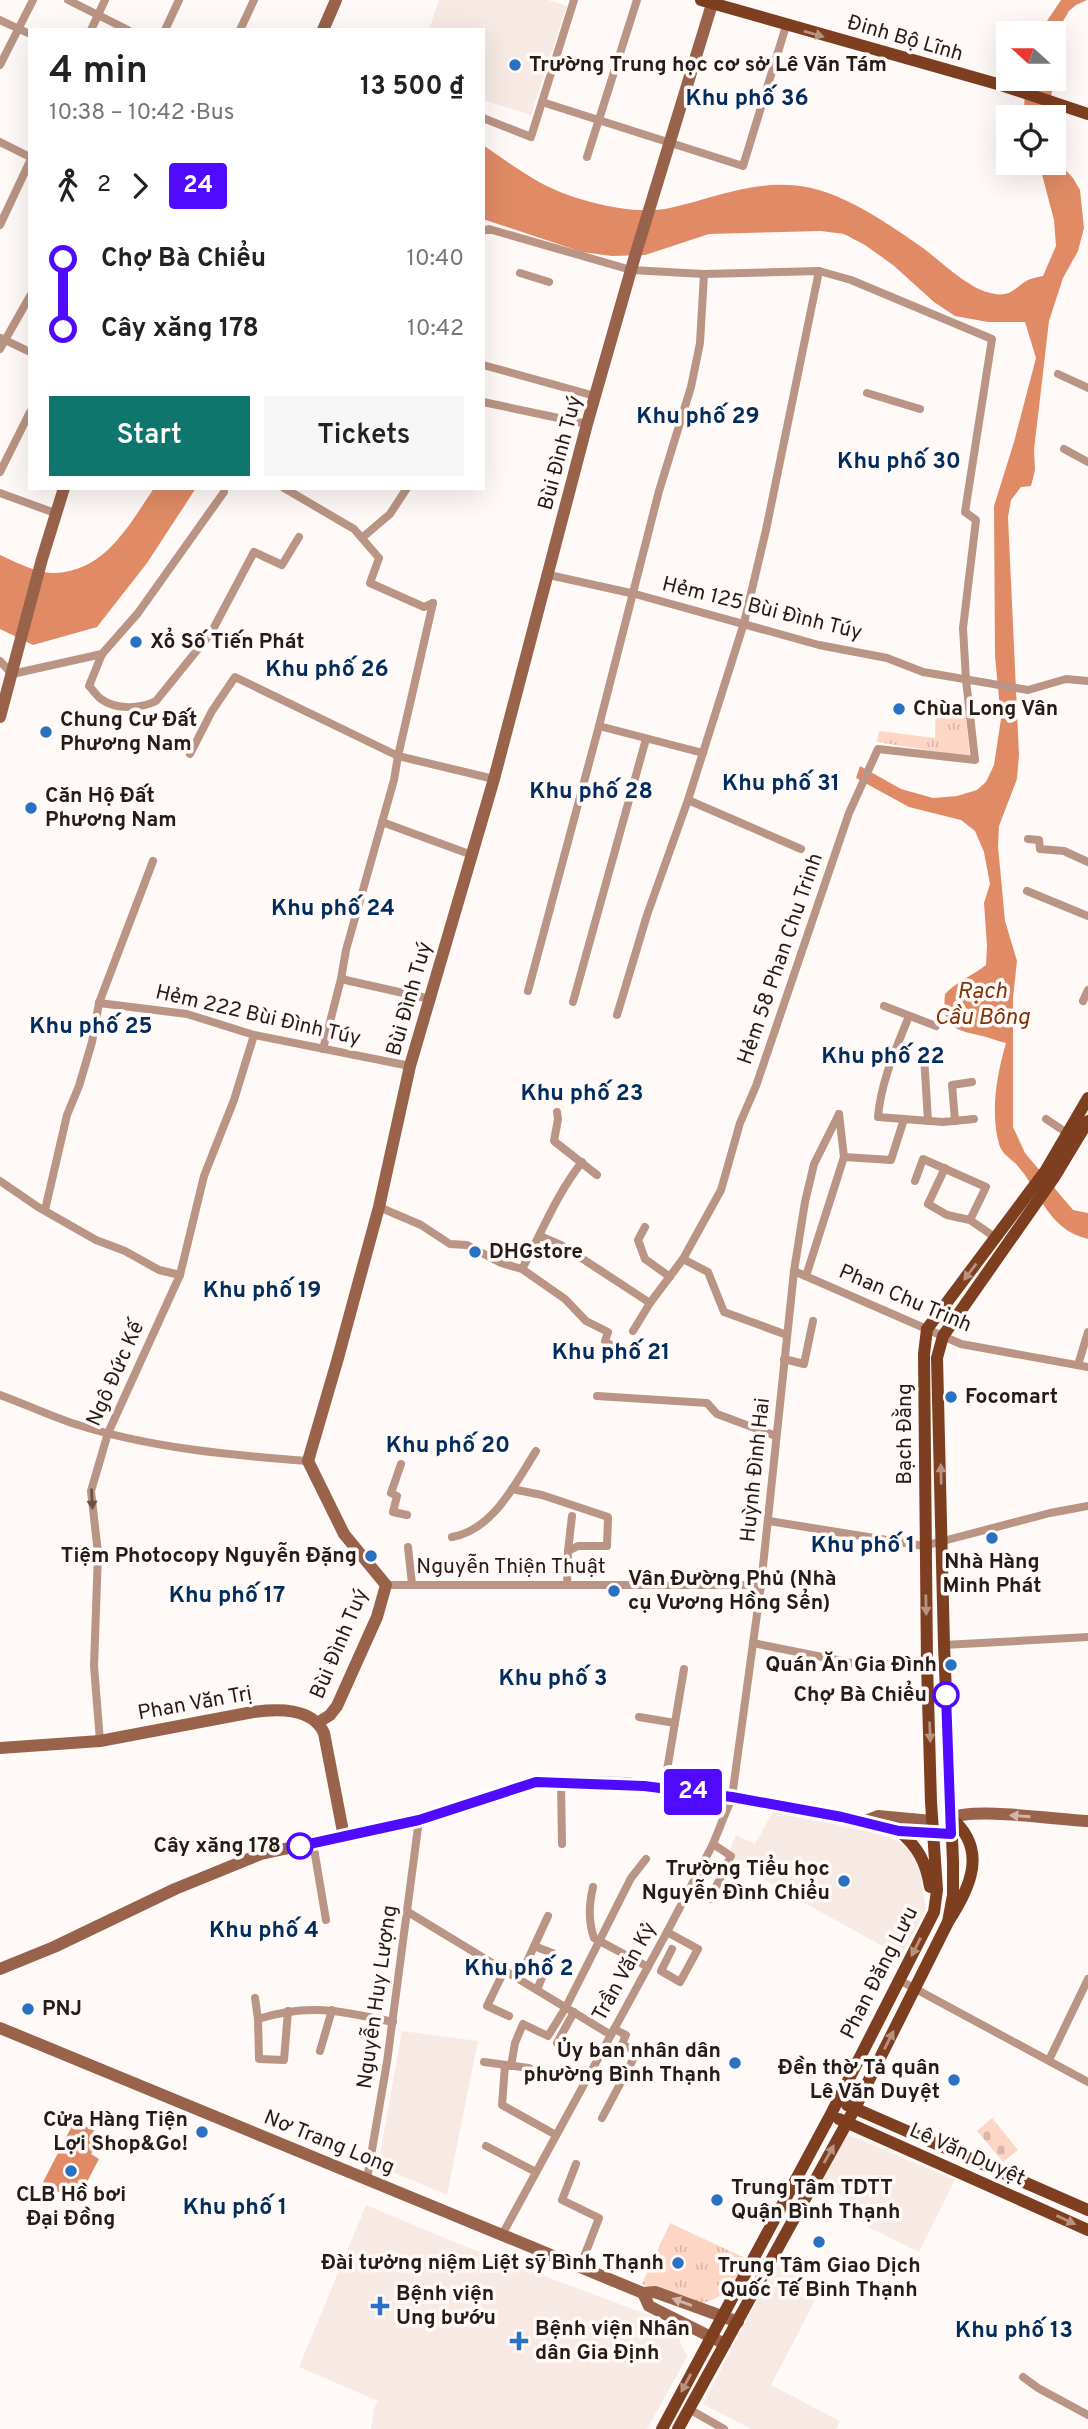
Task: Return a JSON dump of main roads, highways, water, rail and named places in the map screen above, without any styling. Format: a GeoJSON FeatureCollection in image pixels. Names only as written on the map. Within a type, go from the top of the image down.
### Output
{"type":"FeatureCollection","features":[{"type":"Feature","properties":{"kind":"main road","name":"Đinh Bộ Lĩnh"},"geometry":{"type":"LineString","coordinates":[[707,2],[1018,91],[1088,114]]}},
{"type":"Feature","properties":{"kind":"main road","name":"Bạch Đằng"},"geometry":{"type":"LineString","coordinates":[[1050,1173],[1088,1098]]}},
{"type":"Feature","properties":{"kind":"main road","name":"Bạch Đằng"},"geometry":{"type":"LineString","coordinates":[[951,1818],[937,1359],[943,1336],[1030,1201],[1088,1121]]}},
{"type":"Feature","properties":{"kind":"main road","name":"Bạch Đằng"},"geometry":{"type":"LineString","coordinates":[[933,1828],[924,1546],[924,1354],[927,1329],[996,1238],[1030,1201]]}},
{"type":"Feature","properties":{"kind":"main road"},"geometry":{"type":"LineString","coordinates":[[933,1828],[951,1818]]}},
{"type":"Feature","properties":{"kind":"main road","name":"Phan Đăng Lưu"},"geometry":{"type":"LineString","coordinates":[[948,1922],[953,1895],[951,1818]]}},
{"type":"Feature","properties":{"kind":"main road","name":"Phan Đăng Lưu"},"geometry":{"type":"LineString","coordinates":[[678,2429],[847,2123],[965,1893],[973,1866],[969,1837],[951,1818]]}},
{"type":"Feature","properties":{"kind":"main road"},"geometry":{"type":"LineString","coordinates":[[933,1828],[951,1834]]}},
{"type":"Feature","properties":{"kind":"main road","name":"Phan Đăng Lưu"},"geometry":{"type":"LineString","coordinates":[[662,2429],[831,2115],[934,1912],[937,1890],[933,1828]]}},
{"type":"Feature","properties":{"kind":"main road"},"geometry":{"type":"LineString","coordinates":[[899,1831],[911,1841],[922,1858],[934,1912]]}},
{"type":"Feature","properties":{"kind":"main road","name":"Lê Văn Duyệt"},"geometry":{"type":"LineString","coordinates":[[838,2100],[1088,2210]]}},
{"type":"Feature","properties":{"kind":"main road","name":"Lê Văn Duyệt"},"geometry":{"type":"LineString","coordinates":[[831,2115],[1088,2230]]}},
{"type":"Feature","properties":{"kind":"main road"},"geometry":{"type":"LineString","coordinates":[[1028,2203],[1035,2187]]}},
{"type":"Feature","properties":{"kind":"water"},"geometry":{"type":"Polygon","coordinates":[[[1061,0],[1087,0],[1069,11],[1063,21],[1047,21],[1061,0]]]}},
{"type":"Feature","properties":{"kind":"water"},"geometry":{"type":"Polygon","coordinates":[[[1025,91],[1052,91],[1050,105],[1024,105],[1025,91]]]}},
{"type":"Feature","properties":{"kind":"water","name":"Rạch Cầu Bông"},"geometry":{"type":"Polygon","coordinates":[[[485,146],[554,190],[587,201],[622,208],[670,208],[740,190],[775,185],[793,185],[825,192],[884,221],[973,286],[996,294],[1008,293],[1028,280],[1043,276],[1056,246],[1054,220],[1042,175],[1066,175],[1066,171],[1080,190],[1084,228],[1078,251],[1063,278],[1049,321],[1034,450],[1035,470],[1031,486],[1021,487],[1011,500],[1008,517],[1019,755],[1017,779],[999,826],[998,846],[1005,921],[1017,961],[1013,998],[1013,1127],[1025,1153],[1073,1210],[1088,1213],[1088,1239],[1074,1234],[1053,1218],[1025,1175],[1000,1147],[996,1132],[995,1106],[997,1080],[1006,1043],[955,1028],[945,1013],[945,994],[986,965],[984,903],[990,884],[984,852],[975,831],[961,820],[909,807],[856,778],[860,766],[901,789],[933,798],[957,796],[977,790],[986,782],[994,765],[1001,719],[995,656],[994,506],[1036,358],[1025,322],[988,322],[955,316],[934,302],[893,265],[844,234],[821,231],[709,234],[645,255],[612,256],[582,252],[485,220],[485,146]]]}},
{"type":"Feature","properties":{"kind":"water"},"geometry":{"type":"Polygon","coordinates":[[[153,490],[195,490],[147,563],[97,627],[33,645],[0,629],[0,555],[42,572],[74,570],[102,555],[153,490]]]}},
{"type":"Feature","properties":{"kind":"water","name":"CLB Hồ bơi Đại Đồng"},"geometry":{"type":"Polygon","coordinates":[[[74,2122],[94,2130],[91,2137],[99,2140],[91,2154],[99,2159],[77,2201],[42,2184],[74,2122]]]}},
{"type":"Feature","properties":{"kind":"place","name":"Trường Trung học cơ sở Lê Văn Tám"},"geometry":{"type":"Point","coordinates":[515,65]}},
{"type":"Feature","properties":{"kind":"place","name":"Xổ Số Tiến Phát"},"geometry":{"type":"Point","coordinates":[136,642]}},
{"type":"Feature","properties":{"kind":"place","name":"Chùa Long Vân"},"geometry":{"type":"Point","coordinates":[899,709]}},
{"type":"Feature","properties":{"kind":"place","name":"Chung Cư Đất Phương Nam"},"geometry":{"type":"Point","coordinates":[46,732]}},
{"type":"Feature","properties":{"kind":"place","name":"Căn Hộ Đất Phương Nam"},"geometry":{"type":"Point","coordinates":[31,808]}},
{"type":"Feature","properties":{"kind":"place","name":"DHGstore"},"geometry":{"type":"Point","coordinates":[475,1252]}},
{"type":"Feature","properties":{"kind":"place","name":"Focomart"},"geometry":{"type":"Point","coordinates":[951,1397]}},
{"type":"Feature","properties":{"kind":"place","name":"Nhà Hàng Minh Phát"},"geometry":{"type":"Point","coordinates":[992,1538]}},
{"type":"Feature","properties":{"kind":"place","name":"Tiệm Photocopy Nguyễn Đặng"},"geometry":{"type":"Point","coordinates":[371,1556]}},
{"type":"Feature","properties":{"kind":"place","name":"Vân Đường Phủ (Nhà cụ Vương Hồng Sển)"},"geometry":{"type":"Point","coordinates":[614,1591]}},
{"type":"Feature","properties":{"kind":"place","name":"Quán Ăn Gia Đình"},"geometry":{"type":"Point","coordinates":[951,1665]}},
{"type":"Feature","properties":{"kind":"place","name":"Chợ Bà Chiểu"},"geometry":{"type":"Point","coordinates":[946,1695]}},
{"type":"Feature","properties":{"kind":"place","name":"Cây xăng 178"},"geometry":{"type":"Point","coordinates":[300,1846]}},
{"type":"Feature","properties":{"kind":"place","name":"Trường Tiểu học Nguyễn Đình Chiểu"},"geometry":{"type":"Point","coordinates":[844,1881]}},
{"type":"Feature","properties":{"kind":"place","name":"PNJ"},"geometry":{"type":"Point","coordinates":[28,2009]}},
{"type":"Feature","properties":{"kind":"place","name":"Ủy ban nhân dân phường Bình Thạnh"},"geometry":{"type":"Point","coordinates":[735,2063]}},
{"type":"Feature","properties":{"kind":"place","name":"Đền thờ Tả quân Lê Văn Duyệt"},"geometry":{"type":"Point","coordinates":[954,2080]}},
{"type":"Feature","properties":{"kind":"place","name":"Cửa Hàng Tiện Lợi Shop&Go!"},"geometry":{"type":"Point","coordinates":[202,2132]}},
{"type":"Feature","properties":{"kind":"place","name":"CLB Hồ bơi Đại Đồng"},"geometry":{"type":"Point","coordinates":[71,2171]}},
{"type":"Feature","properties":{"kind":"place","name":"Trung Tâm TDTT Quận Bình Thạnh"},"geometry":{"type":"Point","coordinates":[717,2200]}},
{"type":"Feature","properties":{"kind":"place","name":"Trung Tâm Giao Dịch Quốc Tế Binh Thạnh"},"geometry":{"type":"Point","coordinates":[819,2242]}},
{"type":"Feature","properties":{"kind":"place","name":"Đài tưởng niệm Liệt sỹ Bình Thạnh"},"geometry":{"type":"Point","coordinates":[678,2263]}},
{"type":"Feature","properties":{"kind":"place","name":"Bệnh viện Ung bướu"},"geometry":{"type":"Point","coordinates":[380,2306]}},
{"type":"Feature","properties":{"kind":"place","name":"Bệnh viện Nhân dân Gia Định"},"geometry":{"type":"Point","coordinates":[519,2341]}},
{"type":"Feature","properties":{"kind":"district","name":"Khu phố 36"},"geometry":{"type":"Point","coordinates":[747,99]}},
{"type":"Feature","properties":{"kind":"district","name":"Khu phố 29"},"geometry":{"type":"Point","coordinates":[698,417]}},
{"type":"Feature","properties":{"kind":"district","name":"Khu phố 30"},"geometry":{"type":"Point","coordinates":[899,462]}},
{"type":"Feature","properties":{"kind":"district","name":"Khu phố 26"},"geometry":{"type":"Point","coordinates":[327,670]}},
{"type":"Feature","properties":{"kind":"district","name":"Khu phố 31"},"geometry":{"type":"Point","coordinates":[781,784]}},
{"type":"Feature","properties":{"kind":"district","name":"Khu phố 28"},"geometry":{"type":"Point","coordinates":[591,792]}},
{"type":"Feature","properties":{"kind":"district","name":"Khu phố 24"},"geometry":{"type":"Point","coordinates":[333,909]}},
{"type":"Feature","properties":{"kind":"district","name":"Khu phố 25"},"geometry":{"type":"Point","coordinates":[91,1027]}},
{"type":"Feature","properties":{"kind":"district","name":"Khu phố 22"},"geometry":{"type":"Point","coordinates":[883,1057]}},
{"type":"Feature","properties":{"kind":"district","name":"Khu phố 23"},"geometry":{"type":"Point","coordinates":[582,1094]}},
{"type":"Feature","properties":{"kind":"district","name":"Khu phố 19"},"geometry":{"type":"Point","coordinates":[262,1291]}},
{"type":"Feature","properties":{"kind":"district","name":"Khu phố 21"},"geometry":{"type":"Point","coordinates":[611,1353]}},
{"type":"Feature","properties":{"kind":"district","name":"Khu phố 20"},"geometry":{"type":"Point","coordinates":[448,1446]}},
{"type":"Feature","properties":{"kind":"district","name":"Khu phố 1"},"geometry":{"type":"Point","coordinates":[863,1546]}},
{"type":"Feature","properties":{"kind":"district","name":"Khu phố 17"},"geometry":{"type":"Point","coordinates":[227,1596]}},
{"type":"Feature","properties":{"kind":"district","name":"Khu phố 3"},"geometry":{"type":"Point","coordinates":[553,1679]}},
{"type":"Feature","properties":{"kind":"district","name":"Khu phố 4"},"geometry":{"type":"Point","coordinates":[264,1931]}},
{"type":"Feature","properties":{"kind":"district","name":"Khu phố 2"},"geometry":{"type":"Point","coordinates":[519,1969]}},
{"type":"Feature","properties":{"kind":"district","name":"Khu phố 1"},"geometry":{"type":"Point","coordinates":[235,2208]}},
{"type":"Feature","properties":{"kind":"district","name":"Khu phố 13"},"geometry":{"type":"Point","coordinates":[1014,2331]}}]}
